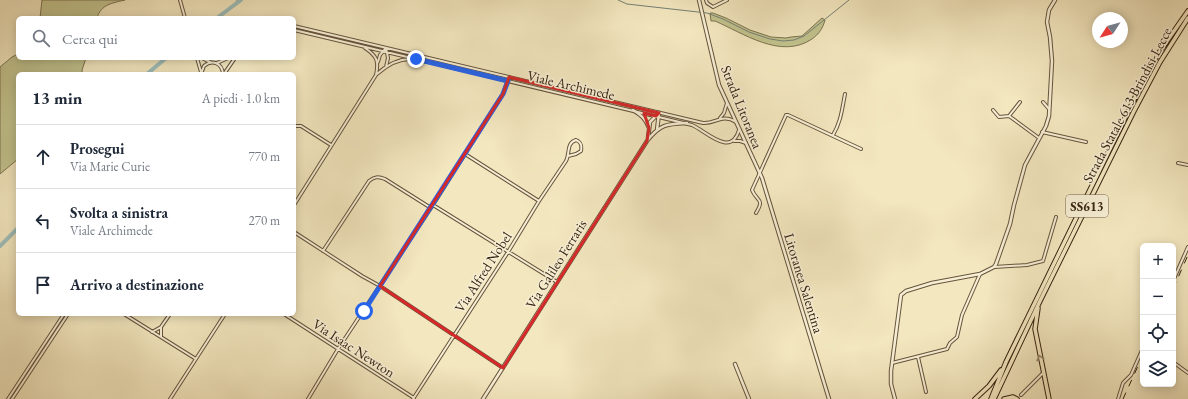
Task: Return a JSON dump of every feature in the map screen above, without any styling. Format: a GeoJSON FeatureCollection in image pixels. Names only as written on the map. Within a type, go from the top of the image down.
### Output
{"type":"FeatureCollection","features":[{"type":"Feature","properties":{"kind":"highway","name":"Strada Statale 613 Brindisi-Lecce"},"geometry":{"type":"LineString","coordinates":[[991,399],[1006,362],[1139,90],[1158,54],[1188,11]]}},
{"type":"Feature","properties":{"kind":"highway","name":"Strada Statale 613 Brindisi-Lecce"},"geometry":{"type":"LineString","coordinates":[[994,399],[1040,301],[1137,104],[1160,62],[1188,18]]}},
{"type":"Feature","properties":{"kind":"highway"},"geometry":{"type":"LineString","coordinates":[[1040,301],[1035,329],[1049,399]]}},
{"type":"Feature","properties":{"kind":"highway"},"geometry":{"type":"LineString","coordinates":[[975,399],[989,386],[1006,362]]}},
{"type":"Feature","properties":{"kind":"highway"},"geometry":{"type":"LineString","coordinates":[[1004,399],[1017,399]]}},
{"type":"Feature","properties":{"kind":"street"},"geometry":{"type":"LineString","coordinates":[[180,0],[184,16]]}},
{"type":"Feature","properties":{"kind":"street","name":"Strada Litoranea"},"geometry":{"type":"LineString","coordinates":[[699,0],[719,85],[760,174]]}},
{"type":"Feature","properties":{"kind":"street"},"geometry":{"type":"LineString","coordinates":[[706,0],[707,3],[714,6],[727,0]]}},
{"type":"Feature","properties":{"kind":"street"},"geometry":{"type":"LineString","coordinates":[[994,268],[1006,236],[1025,165],[1048,122],[1050,110],[1052,61],[1047,22],[1049,10],[1055,0]]}},
{"type":"Feature","properties":{"kind":"street","name":"Viale Archimede"},"geometry":{"type":"LineString","coordinates":[[296,26],[703,124],[709,124],[719,119],[728,118],[736,122]]}},
{"type":"Feature","properties":{"kind":"street","name":"Viale Archimede"},"geometry":{"type":"LineString","coordinates":[[296,30],[687,123],[701,129],[719,141],[726,143],[740,141],[746,143]]}},
{"type":"Feature","properties":{"kind":"street"},"geometry":{"type":"LineString","coordinates":[[363,46],[376,57],[378,62]]}},
{"type":"Feature","properties":{"kind":"street"},"geometry":{"type":"LineString","coordinates":[[376,75],[380,55],[386,48],[388,58],[385,68]]}},
{"type":"Feature","properties":{"kind":"street"},"geometry":{"type":"LineString","coordinates":[[296,202],[376,75],[385,68],[402,59],[416,59]]}},
{"type":"Feature","properties":{"kind":"street"},"geometry":{"type":"LineString","coordinates":[[198,60],[201,72]]}},
{"type":"Feature","properties":{"kind":"street"},"geometry":{"type":"LineString","coordinates":[[208,60],[215,62],[222,68],[223,72]]}},
{"type":"Feature","properties":{"kind":"street"},"geometry":{"type":"LineString","coordinates":[[201,72],[206,64],[222,60]]}},
{"type":"Feature","properties":{"kind":"street"},"geometry":{"type":"LineString","coordinates":[[225,72],[234,60]]}},
{"type":"Feature","properties":{"kind":"street"},"geometry":{"type":"LineString","coordinates":[[308,399],[338,349],[432,208],[503,94],[509,77]]}},
{"type":"Feature","properties":{"kind":"street"},"geometry":{"type":"LineString","coordinates":[[832,135],[840,121],[845,94]]}},
{"type":"Feature","properties":{"kind":"street"},"geometry":{"type":"LineString","coordinates":[[1009,116],[1020,102]]}},
{"type":"Feature","properties":{"kind":"street"},"geometry":{"type":"LineString","coordinates":[[1043,102],[1050,110]]}},
{"type":"Feature","properties":{"kind":"street"},"geometry":{"type":"LineString","coordinates":[[719,119],[724,113],[727,103]]}},
{"type":"Feature","properties":{"kind":"street"},"geometry":{"type":"LineString","coordinates":[[633,110],[647,122],[649,128]]}},
{"type":"Feature","properties":{"kind":"street"},"geometry":{"type":"LineString","coordinates":[[993,110],[999,117],[1009,116],[1039,138]]}},
{"type":"Feature","properties":{"kind":"street","name":"Via Galileo Ferraris"},"geometry":{"type":"LineString","coordinates":[[647,140],[650,122],[659,113]]}},
{"type":"Feature","properties":{"kind":"street"},"geometry":{"type":"LineString","coordinates":[[756,213],[760,202],[752,190],[786,115],[861,149]]}},
{"type":"Feature","properties":{"kind":"street"},"geometry":{"type":"LineString","coordinates":[[657,116],[657,130]]}},
{"type":"Feature","properties":{"kind":"street","name":"Via Galileo Ferraris"},"geometry":{"type":"LineString","coordinates":[[483,399],[647,140],[657,130],[673,123],[687,123]]}},
{"type":"Feature","properties":{"kind":"street"},"geometry":{"type":"LineString","coordinates":[[296,126],[301,126],[332,145]]}},
{"type":"Feature","properties":{"kind":"street"},"geometry":{"type":"LineString","coordinates":[[734,141],[739,130]]}},
{"type":"Feature","properties":{"kind":"street"},"geometry":{"type":"LineString","coordinates":[[1042,132],[1086,142]]}},
{"type":"Feature","properties":{"kind":"street","name":"Via Alfred Nobel"},"geometry":{"type":"LineString","coordinates":[[413,398],[508,252],[568,156],[568,148],[572,141],[580,141],[581,151],[568,156]]}},
{"type":"Feature","properties":{"kind":"street"},"geometry":{"type":"LineString","coordinates":[[465,154],[539,201]]}},
{"type":"Feature","properties":{"kind":"street"},"geometry":{"type":"LineString","coordinates":[[1178,162],[1188,165]]}},
{"type":"Feature","properties":{"kind":"street","name":"Litoranea Salentina"},"geometry":{"type":"LineString","coordinates":[[760,174],[829,399]]}},
{"type":"Feature","properties":{"kind":"street"},"geometry":{"type":"LineString","coordinates":[[323,251],[369,181],[375,177],[385,179],[432,208]]}},
{"type":"Feature","properties":{"kind":"street"},"geometry":{"type":"LineString","coordinates":[[433,205],[557,282]]}},
{"type":"Feature","properties":{"kind":"street"},"geometry":{"type":"LineString","coordinates":[[894,399],[891,384],[892,363],[901,296],[903,293],[932,283],[980,274],[994,268],[1027,265],[1044,261],[1056,217]]}},
{"type":"Feature","properties":{"kind":"street"},"geometry":{"type":"LineString","coordinates":[[296,233],[380,286],[503,368]]}},
{"type":"Feature","properties":{"kind":"street"},"geometry":{"type":"LineString","coordinates":[[1174,279],[1188,247]]}},
{"type":"Feature","properties":{"kind":"street"},"geometry":{"type":"LineString","coordinates":[[892,363],[946,350],[948,348],[951,341],[957,337],[962,315],[980,274]]}},
{"type":"Feature","properties":{"kind":"street"},"geometry":{"type":"LineString","coordinates":[[8,399],[63,316]]}},
{"type":"Feature","properties":{"kind":"street"},"geometry":{"type":"LineString","coordinates":[[12,399],[67,316]]}},
{"type":"Feature","properties":{"kind":"street"},"geometry":{"type":"LineString","coordinates":[[127,316],[196,359]]}},
{"type":"Feature","properties":{"kind":"street"},"geometry":{"type":"LineString","coordinates":[[152,332],[161,326],[168,316]]}},
{"type":"Feature","properties":{"kind":"street"},"geometry":{"type":"LineString","coordinates":[[170,399],[223,316]]}},
{"type":"Feature","properties":{"kind":"street","name":"Via Isaac Newton"},"geometry":{"type":"LineString","coordinates":[[287,316],[413,398]]}},
{"type":"Feature","properties":{"kind":"street"},"geometry":{"type":"LineString","coordinates":[[161,326],[162,337]]}},
{"type":"Feature","properties":{"kind":"street"},"geometry":{"type":"LineString","coordinates":[[1118,399],[1123,383],[1131,375],[1142,351]]}},
{"type":"Feature","properties":{"kind":"street"},"geometry":{"type":"LineString","coordinates":[[918,357],[926,392]]}},
{"type":"Feature","properties":{"kind":"street"},"geometry":{"type":"LineString","coordinates":[[735,364],[748,399]]}},
{"type":"Feature","properties":{"kind":"street"},"geometry":{"type":"LineString","coordinates":[[1176,364],[1188,373]]}},
{"type":"Feature","properties":{"kind":"street"},"geometry":{"type":"LineString","coordinates":[[1021,395],[1044,372]]}},
{"type":"Feature","properties":{"kind":"highlighted area"},"geometry":{"type":"Polygon","coordinates":[[[509,77],[659,113],[656,116],[644,113],[649,128],[647,141],[503,368],[380,286],[503,94],[509,77]]]}},
{"type":"Feature","properties":{"kind":"green space"},"geometry":{"type":"Polygon","coordinates":[[[42,0],[125,0],[112,3],[104,7],[98,16],[40,16],[42,0]]]}},
{"type":"Feature","properties":{"kind":"green space"},"geometry":{"type":"Polygon","coordinates":[[[710,13],[726,18],[750,30],[771,37],[786,38],[802,36],[822,18],[825,20],[820,31],[812,39],[800,45],[788,47],[775,46],[750,38],[715,21],[711,21],[710,13]]]}},
{"type":"Feature","properties":{"kind":"green space"},"geometry":{"type":"Polygon","coordinates":[[[16,55],[16,60],[85,60],[82,72],[16,72],[16,161],[0,174],[0,67],[16,55]]]}},
{"type":"Feature","properties":{"kind":"waterway"},"geometry":{"type":"LineString","coordinates":[[220,16],[241,0]]}},
{"type":"Feature","properties":{"kind":"waterway"},"geometry":{"type":"LineString","coordinates":[[618,0],[627,4],[707,13],[749,32],[770,39],[783,41],[794,40],[804,36],[849,0]]}},
{"type":"Feature","properties":{"kind":"waterway"},"geometry":{"type":"LineString","coordinates":[[149,72],[164,60]]}},
{"type":"Feature","properties":{"kind":"waterway"},"geometry":{"type":"LineString","coordinates":[[0,246],[16,230]]}},
{"type":"Feature","properties":{"kind":"railway"},"geometry":{"type":"LineString","coordinates":[[1176,282],[1188,255]]}},
{"type":"Feature","properties":{"kind":"railway"},"geometry":{"type":"LineString","coordinates":[[1123,399],[1140,362]]}},
{"type":"Feature","properties":{"kind":"route"},"geometry":{"type":"LineString","coordinates":[[364,311],[503,94],[508,81],[416,59]]}}]}
